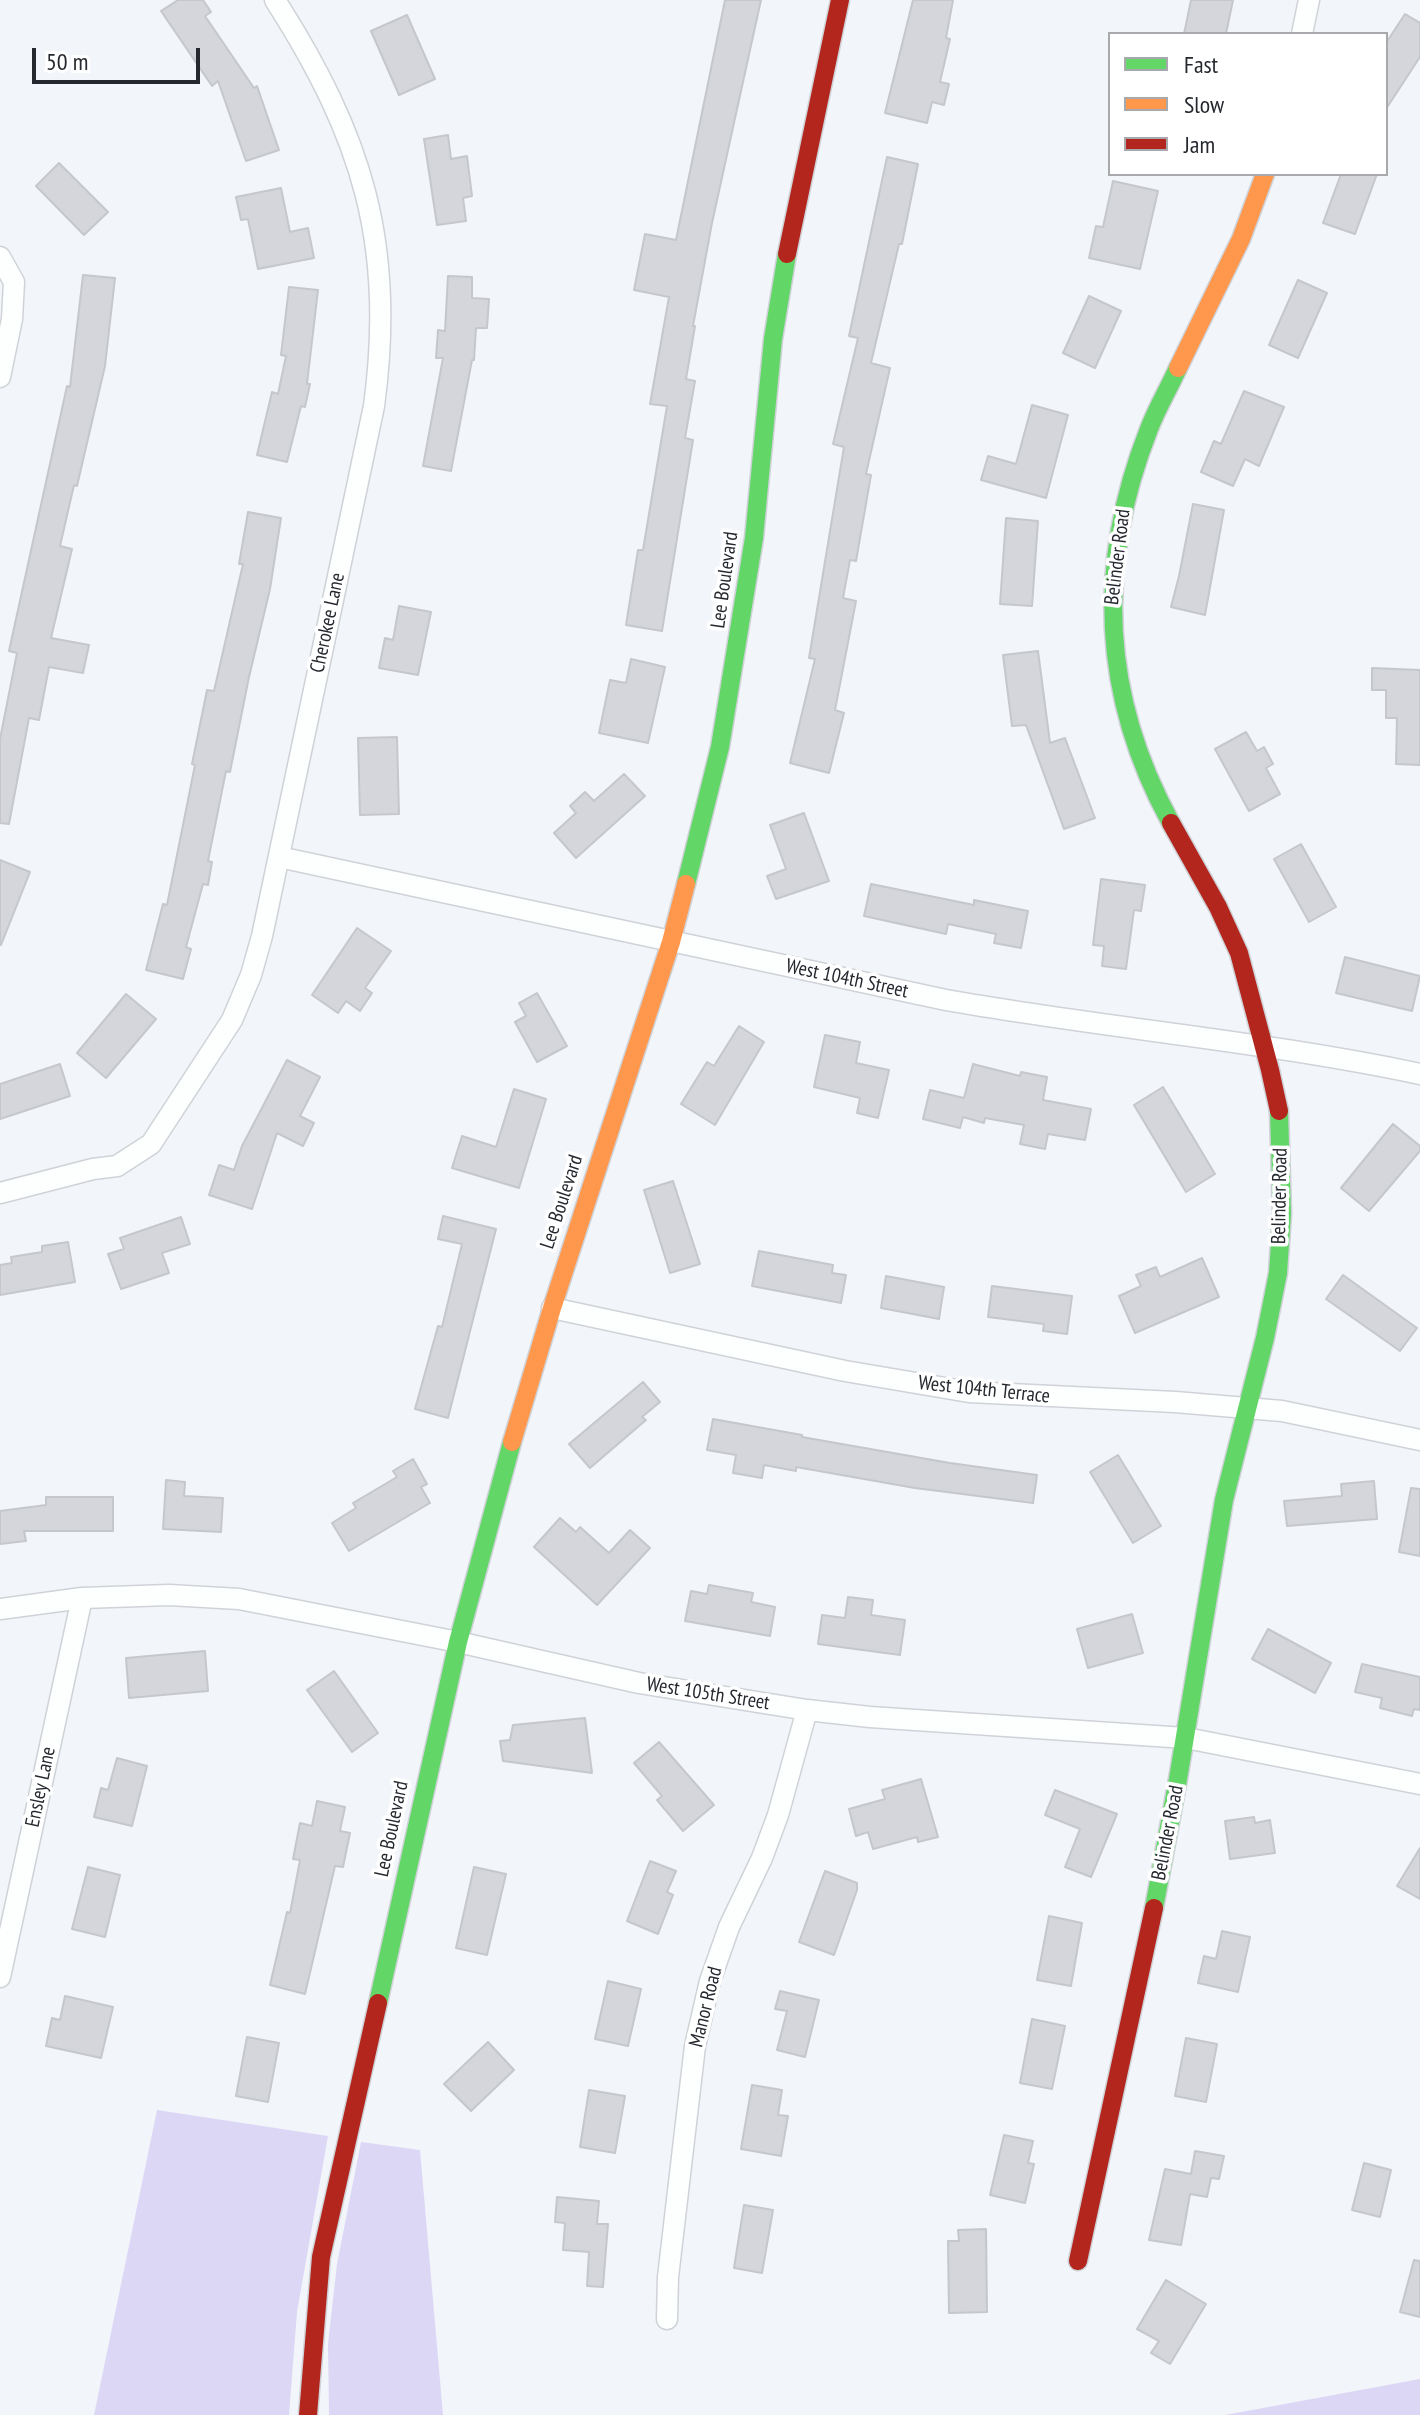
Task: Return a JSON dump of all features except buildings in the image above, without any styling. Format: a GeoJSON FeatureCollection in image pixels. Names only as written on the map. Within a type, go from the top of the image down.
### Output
{"type":"FeatureCollection","features":[{"type":"Feature","properties":{"kind":"street","name":"Cherokee Lane"},"geometry":{"type":"LineString","coordinates":[[0,1193],[117,1166],[151,1144],[232,1020],[251,975],[279,857],[374,406],[381,353],[382,306],[376,240],[357,159],[335,104],[275,0]]}},
{"type":"Feature","properties":{"kind":"street","name":"Lee Boulevard"},"geometry":{"type":"LineString","coordinates":[[308,2415],[321,2257],[458,1642],[552,1308],[671,942],[725,718],[754,538],[773,339],[792,223],[840,0]]}},
{"type":"Feature","properties":{"kind":"street"},"geometry":{"type":"LineString","coordinates":[[1302,32],[1309,0]]}},
{"type":"Feature","properties":{"kind":"street","name":"Belinder Road"},"geometry":{"type":"LineString","coordinates":[[1078,2261],[1163,1862],[1218,1531],[1236,1445],[1270,1316],[1279,1268],[1283,1215],[1282,1141],[1276,1097],[1238,950],[1208,887],[1143,767],[1125,710],[1115,664],[1111,612],[1113,559],[1124,502],[1138,456],[1241,239],[1264,176]]}},
{"type":"Feature","properties":{"kind":"street"},"geometry":{"type":"LineString","coordinates":[[0,257],[14,282],[12,319],[0,377]]}},
{"type":"Feature","properties":{"kind":"street","name":"West 104th Street"},"geometry":{"type":"LineString","coordinates":[[279,857],[946,1000],[1037,1016],[1356,1060],[1420,1074]]}},
{"type":"Feature","properties":{"kind":"street","name":"West 104th Terrace"},"geometry":{"type":"LineString","coordinates":[[552,1308],[845,1371],[969,1392],[1282,1411],[1420,1440]]}},
{"type":"Feature","properties":{"kind":"street","name":"West 105th Street"},"geometry":{"type":"LineString","coordinates":[[0,1609],[82,1598],[169,1595],[239,1599],[458,1642],[639,1683],[807,1710],[1186,1738],[1420,1784]]}},
{"type":"Feature","properties":{"kind":"street","name":"Ensley Lane"},"geometry":{"type":"LineString","coordinates":[[0,1977],[82,1598]]}},
{"type":"Feature","properties":{"kind":"street","name":"Manor Road"},"geometry":{"type":"LineString","coordinates":[[667,2319],[668,2277],[695,2046],[710,1981],[729,1927],[762,1858],[778,1815],[807,1710]]}},
{"type":"Feature","properties":{"kind":"shaded area"},"geometry":{"type":"Polygon","coordinates":[[[157,2110],[328,2136],[297,2312],[289,2415],[94,2415],[157,2110]]]}},
{"type":"Feature","properties":{"kind":"shaded area"},"geometry":{"type":"Polygon","coordinates":[[[361,2142],[420,2150],[443,2415],[329,2415],[328,2344],[337,2264],[361,2142]]]}},
{"type":"Feature","properties":{"kind":"shaded area"},"geometry":{"type":"Polygon","coordinates":[[[1420,2379],[1420,2415],[1225,2415],[1420,2379]]]}},
{"type":"Feature","properties":{"kind":"traffic: fast"},"geometry":{"type":"LineString","coordinates":[[686,884],[720,747],[754,538],[773,339],[787,254]]}},
{"type":"Feature","properties":{"kind":"traffic: fast"},"geometry":{"type":"LineString","coordinates":[[1171,823],[1148,775],[1131,727],[1119,678],[1114,629],[1114,579],[1120,529],[1132,479],[1152,421],[1178,368]]}},
{"type":"Feature","properties":{"kind":"traffic: fast"},"geometry":{"type":"LineString","coordinates":[[1154,1908],[1224,1500],[1278,1273],[1282,1214],[1279,1111]]}},
{"type":"Feature","properties":{"kind":"traffic: fast"},"geometry":{"type":"LineString","coordinates":[[378,2003],[458,1642],[512,1442]]}},
{"type":"Feature","properties":{"kind":"traffic: slow"},"geometry":{"type":"LineString","coordinates":[[1178,368],[1241,239],[1264,176]]}},
{"type":"Feature","properties":{"kind":"traffic: slow"},"geometry":{"type":"LineString","coordinates":[[512,1442],[552,1308],[671,942],[686,884]]}},
{"type":"Feature","properties":{"kind":"traffic: jam"},"geometry":{"type":"LineString","coordinates":[[787,254],[840,0]]}},
{"type":"Feature","properties":{"kind":"traffic: jam"},"geometry":{"type":"LineString","coordinates":[[1171,823],[1218,907],[1239,953],[1279,1111]]}},
{"type":"Feature","properties":{"kind":"traffic: jam"},"geometry":{"type":"LineString","coordinates":[[1078,2261],[1154,1908]]}},
{"type":"Feature","properties":{"kind":"traffic: jam"},"geometry":{"type":"LineString","coordinates":[[308,2415],[321,2257],[378,2003]]}}]}
